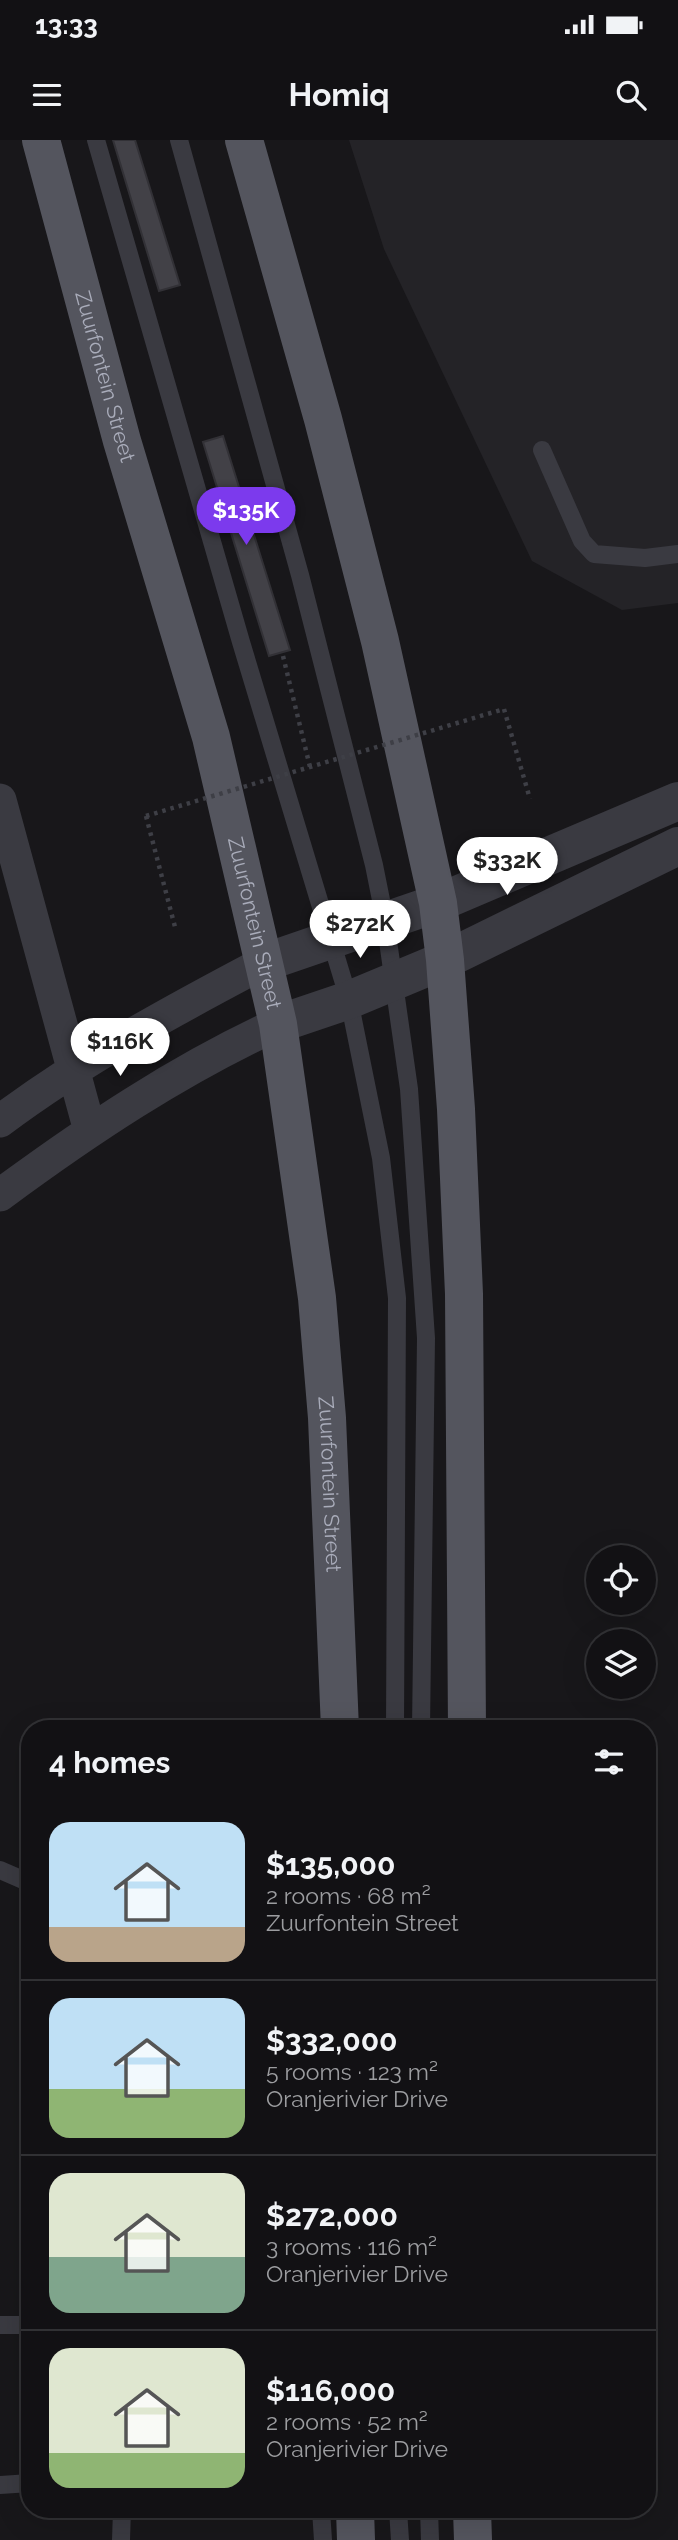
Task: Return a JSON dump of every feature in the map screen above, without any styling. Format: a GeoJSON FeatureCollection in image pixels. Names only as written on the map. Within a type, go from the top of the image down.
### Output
{"type":"FeatureCollection","features":[{"type":"Feature","properties":{"kind":"main road","name":"Zuurfontein Street"},"geometry":{"type":"LineString","coordinates":[[41,140],[122,441],[211,737],[278,1024],[317,1298],[327,1418],[340,1720]]}},
{"type":"Feature","properties":{"kind":"main road"},"geometry":{"type":"LineString","coordinates":[[244,140],[323,419],[380,641],[438,903],[456,1109],[464,1294],[467,1720]]}},
{"type":"Feature","properties":{"kind":"main road"},"geometry":{"type":"LineString","coordinates":[[355,2518],[356,2540]]}},
{"type":"Feature","properties":{"kind":"main road"},"geometry":{"type":"LineString","coordinates":[[472,2518],[472,2540]]}},
{"type":"Feature","properties":{"kind":"street"},"geometry":{"type":"LineString","coordinates":[[0,800],[90,1131]]}},
{"type":"Feature","properties":{"kind":"street"},"geometry":{"type":"LineString","coordinates":[[0,1121],[72,1070],[144,1026],[263,963],[438,903],[678,801]]}},
{"type":"Feature","properties":{"kind":"street"},"geometry":{"type":"LineString","coordinates":[[0,1195],[90,1131],[177,1075],[228,1047],[278,1024],[349,1000],[445,960],[678,846]]}},
{"type":"Feature","properties":{"kind":"lane"},"geometry":{"type":"LineString","coordinates":[[96,140],[241,642],[349,1000],[381,1158],[397,1298],[395,1720]]}},
{"type":"Feature","properties":{"kind":"lane"},"geometry":{"type":"LineString","coordinates":[[179,140],[300,575],[374,865],[385,920],[409,1089],[426,1338],[421,1720]]}},
{"type":"Feature","properties":{"kind":"lane"},"geometry":{"type":"LineString","coordinates":[[542,450],[582,541],[594,554],[645,558],[678,554]]}},
{"type":"Feature","properties":{"kind":"lane"},"geometry":{"type":"LineString","coordinates":[[0,1870],[21,1879]]}},
{"type":"Feature","properties":{"kind":"lane"},"geometry":{"type":"LineString","coordinates":[[0,2325],[21,2325]]}},
{"type":"Feature","properties":{"kind":"lane"},"geometry":{"type":"LineString","coordinates":[[0,2485],[21,2484]]}},
{"type":"Feature","properties":{"kind":"lane"},"geometry":{"type":"LineString","coordinates":[[121,2540],[122,2518]]}},
{"type":"Feature","properties":{"kind":"lane"},"geometry":{"type":"LineString","coordinates":[[322,2518],[323,2540]]}},
{"type":"Feature","properties":{"kind":"lane"},"geometry":{"type":"LineString","coordinates":[[399,2518],[400,2540]]}},
{"type":"Feature","properties":{"kind":"lane"},"geometry":{"type":"LineString","coordinates":[[429,2518],[430,2540]]}},
{"type":"Feature","properties":{"kind":"path"},"geometry":{"type":"LineString","coordinates":[[282,656],[310,767]]}},
{"type":"Feature","properties":{"kind":"path"},"geometry":{"type":"LineString","coordinates":[[175,927],[146,816],[504,709],[530,799]]}},
{"type":"Feature","properties":{"kind":"shaded area"},"geometry":{"type":"Polygon","coordinates":[[[349,140],[678,140],[678,603],[622,610],[532,561],[384,249],[349,140]]]}},
{"type":"Feature","properties":{"kind":"building"},"geometry":{"type":"Polygon","coordinates":[[[113,140],[135,140],[180,285],[159,291],[113,140]]]}},
{"type":"Feature","properties":{"kind":"building"},"geometry":{"type":"Polygon","coordinates":[[[223,436],[290,650],[269,656],[203,442],[223,436]]]}}]}
